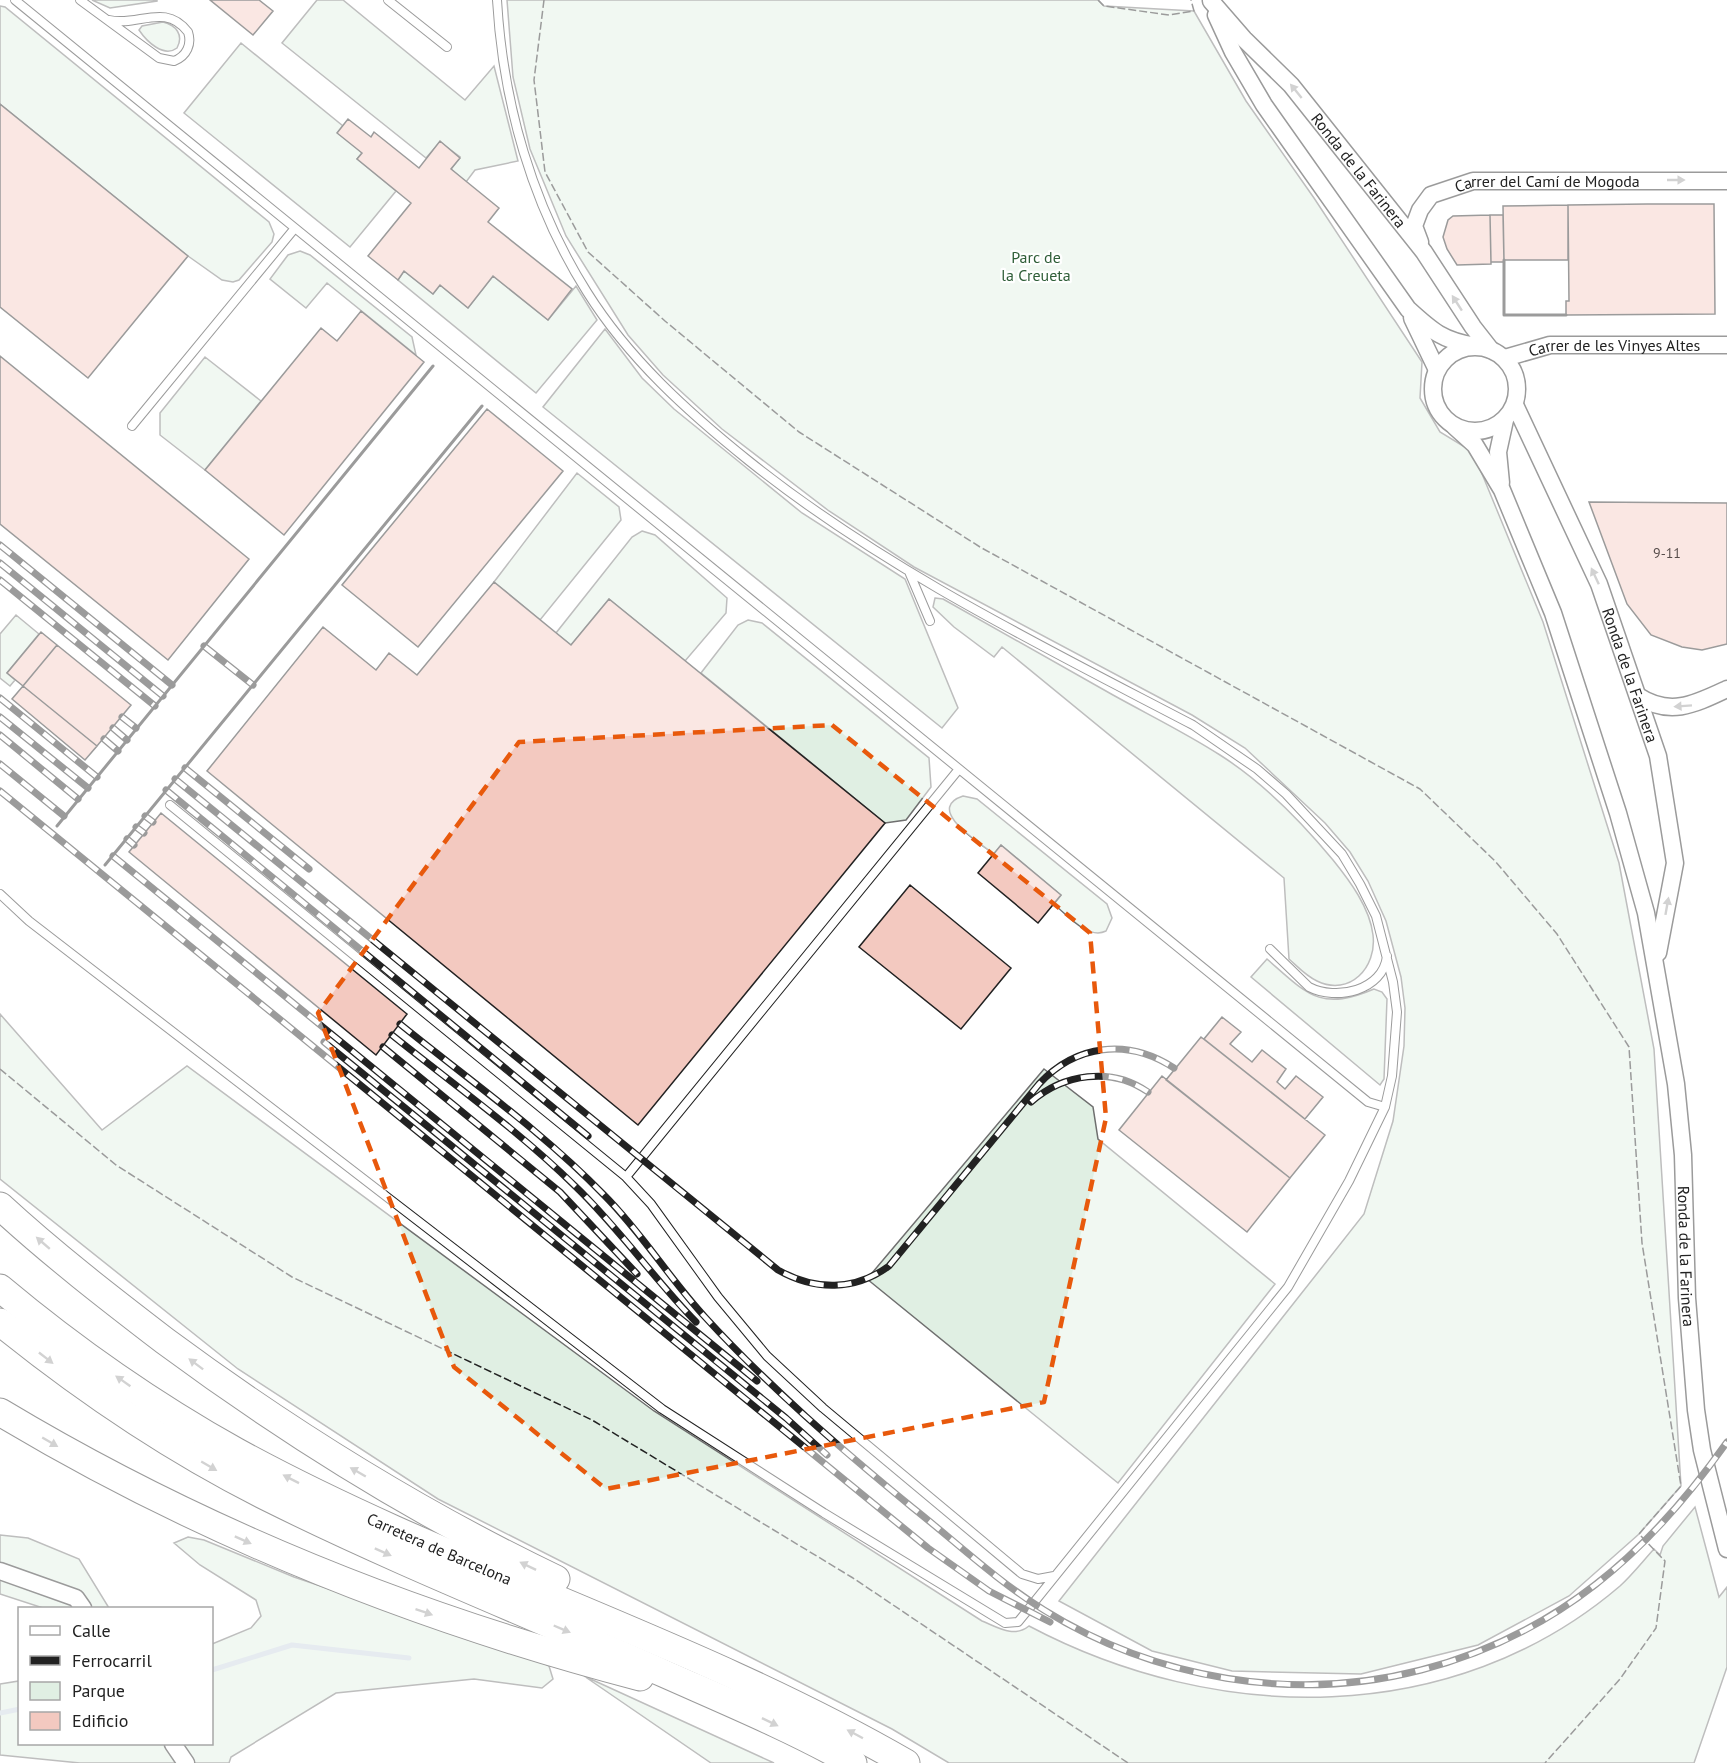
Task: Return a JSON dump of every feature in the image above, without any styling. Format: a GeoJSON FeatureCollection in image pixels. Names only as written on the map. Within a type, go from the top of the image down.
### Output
{"type":"FeatureCollection","features":[{"type":"Feature","properties":{"kind":"highway"},"geometry":{"type":"LineString","coordinates":[[0,1206],[140,1322],[293,1432],[473,1538],[578,1590],[709,1664]]}},
{"type":"Feature","properties":{"kind":"highway","name":"Carretera de Barcelona"},"geometry":{"type":"LineString","coordinates":[[0,1288],[77,1349],[128,1385],[238,1452],[407,1533],[709,1664],[818,1715],[906,1763]]}},
{"type":"Feature","properties":{"kind":"highway","name":"Carretera de Barcelona"},"geometry":{"type":"LineString","coordinates":[[0,1322],[102,1400],[202,1462],[269,1498],[385,1553],[717,1697],[853,1763]]}},
{"type":"Feature","properties":{"kind":"highway"},"geometry":{"type":"LineString","coordinates":[[0,1412],[64,1450],[181,1511],[348,1584],[525,1645],[717,1697]]}},
{"type":"Feature","properties":{"kind":"street","name":"Ronda de la Farinera"},"geometry":{"type":"LineString","coordinates":[[1211,1],[1244,39],[1291,85],[1424,252],[1491,352]]}},
{"type":"Feature","properties":{"kind":"street","name":"Ronda de la Farinera"},"geometry":{"type":"LineString","coordinates":[[1211,1],[1233,52],[1264,105],[1408,309],[1437,370]]}},
{"type":"Feature","properties":{"kind":"street","name":"Carrer del Camí de Mogoda"},"geometry":{"type":"LineString","coordinates":[[1424,252],[1414,226],[1420,210],[1431,195],[1473,181],[1727,181]]}},
{"type":"Feature","properties":{"kind":"street","name":"Ronda de la Farinera"},"geometry":{"type":"LineString","coordinates":[[1408,309],[1436,334],[1455,343],[1491,352]]}},
{"type":"Feature","properties":{"kind":"street","name":"Carrer de les Vinyes Altes"},"geometry":{"type":"LineString","coordinates":[[1491,352],[1550,345],[1727,345]]}},
{"type":"Feature","properties":{"kind":"street"},"geometry":{"type":"LineString","coordinates":[[1460,349],[1491,352],[1514,371],[1518,387],[1515,405],[1505,420],[1490,429],[1472,432],[1455,427],[1441,415],[1434,401],[1432,385],[1437,370],[1446,357],[1460,349]]}},
{"type":"Feature","properties":{"kind":"street","name":"Ronda de la Farinera"},"geometry":{"type":"LineString","coordinates":[[1515,405],[1599,584],[1658,756],[1675,863],[1656,963]]}},
{"type":"Feature","properties":{"kind":"street","name":"Ronda de la Farinera"},"geometry":{"type":"LineString","coordinates":[[1502,490],[1498,452],[1505,420]]}},
{"type":"Feature","properties":{"kind":"street","name":"Ronda de la Farinera"},"geometry":{"type":"LineString","coordinates":[[1455,427],[1475,445],[1502,490],[1561,635],[1618,813],[1646,913],[1676,1084],[1683,1155],[1687,1298],[1696,1410],[1702,1450],[1727,1549]]}},
{"type":"Feature","properties":{"kind":"street"},"geometry":{"type":"LineString","coordinates":[[1638,696],[1651,704],[1687,708],[1727,689]]}},
{"type":"Feature","properties":{"kind":"street"},"geometry":{"type":"LineString","coordinates":[[0,1571],[76,1598],[82,1607]]}},
{"type":"Feature","properties":{"kind":"street"},"geometry":{"type":"LineString","coordinates":[[174,1745],[186,1763]]}},
{"type":"Feature","properties":{"kind":"lane"},"geometry":{"type":"LineString","coordinates":[[15,0],[1368,1102],[1385,1107]]}},
{"type":"Feature","properties":{"kind":"lane"},"geometry":{"type":"LineString","coordinates":[[80,0],[164,60],[179,59],[190,42],[184,27],[169,16],[156,15],[120,22],[109,20]]}},
{"type":"Feature","properties":{"kind":"lane"},"geometry":{"type":"LineString","coordinates":[[388,0],[447,47]]}},
{"type":"Feature","properties":{"kind":"lane"},"geometry":{"type":"LineString","coordinates":[[0,894],[39,929],[662,1409],[824,1513],[1005,1623],[1018,1622],[1288,1287],[1349,1181],[1385,1107],[1392,1076],[1397,1012],[1387,953],[1376,916],[1341,854],[1315,823],[1257,769],[1193,725],[910,574],[806,506],[706,427],[668,392],[637,358],[587,293],[550,221],[529,171],[505,82],[496,0]]}},
{"type":"Feature","properties":{"kind":"lane"},"geometry":{"type":"LineString","coordinates":[[132,426],[295,228]]}},
{"type":"Feature","properties":{"kind":"lane"},"geometry":{"type":"LineString","coordinates":[[910,574],[930,621]]}},
{"type":"Feature","properties":{"kind":"lane"},"geometry":{"type":"LineString","coordinates":[[626,1177],[959,769]]}},
{"type":"Feature","properties":{"kind":"lane"},"geometry":{"type":"LineString","coordinates":[[170,805],[626,1177],[651,1204],[742,1328],[796,1385],[1022,1574],[1043,1579],[1059,1571]]}},
{"type":"Feature","properties":{"kind":"lane"},"geometry":{"type":"LineString","coordinates":[[1270,949],[1309,987],[1317,991],[1340,994],[1352,992],[1371,982],[1383,969],[1387,953]]}},
{"type":"Feature","properties":{"kind":"highlighted area"},"geometry":{"type":"Polygon","coordinates":[[[832,725],[1090,933],[1106,1118],[1044,1402],[606,1489],[454,1367],[318,1013],[519,742],[832,725]]]}},
{"type":"Feature","properties":{"kind":"green space"},"geometry":{"type":"Polygon","coordinates":[[[92,0],[157,0],[157,1],[110,8],[92,0]]]}},
{"type":"Feature","properties":{"kind":"green space"},"geometry":{"type":"Polygon","coordinates":[[[317,0],[343,0],[465,100],[494,66],[518,161],[475,170],[466,182],[451,169],[460,157],[440,142],[426,158],[282,43],[317,0]]]}},
{"type":"Feature","properties":{"kind":"green space","name":"Parc de la Creueta"},"geometry":{"type":"Polygon","coordinates":[[[507,0],[1098,0],[1104,6],[1194,11],[1246,101],[1314,198],[1422,362],[1420,398],[1440,432],[1473,452],[1543,622],[1619,863],[1654,1049],[1681,1486],[1639,1534],[1569,1596],[1478,1645],[1361,1674],[1232,1671],[1152,1651],[1059,1601],[1364,1214],[1393,1121],[1404,1046],[1405,1008],[1401,977],[1386,921],[1368,881],[1350,852],[1325,823],[1245,748],[1192,715],[914,567],[829,511],[722,429],[663,375],[628,335],[566,236],[530,149],[513,77],[507,0]]]}},
{"type":"Feature","properties":{"kind":"green space"},"geometry":{"type":"Polygon","coordinates":[[[0,6],[5,7],[269,222],[274,234],[272,242],[239,280],[233,282],[222,280],[188,256],[0,104],[0,6]]]}},
{"type":"Feature","properties":{"kind":"green space"},"geometry":{"type":"Polygon","coordinates":[[[163,22],[178,31],[179,43],[172,51],[156,47],[139,30],[142,26],[163,22]]]}},
{"type":"Feature","properties":{"kind":"green space"},"geometry":{"type":"Polygon","coordinates":[[[241,43],[343,126],[362,153],[357,159],[396,191],[350,247],[184,113],[241,43]]]}},
{"type":"Feature","properties":{"kind":"green space"},"geometry":{"type":"Polygon","coordinates":[[[300,251],[310,255],[412,337],[416,355],[327,283],[306,308],[270,279],[288,255],[300,251]]]}},
{"type":"Feature","properties":{"kind":"green space"},"geometry":{"type":"Polygon","coordinates":[[[404,271],[433,294],[440,285],[468,308],[493,276],[548,320],[576,286],[597,320],[536,393],[398,280],[404,271]]]}},
{"type":"Feature","properties":{"kind":"green space"},"geometry":{"type":"Polygon","coordinates":[[[605,329],[642,378],[674,409],[802,513],[905,579],[958,708],[942,728],[543,407],[605,329]]]}},
{"type":"Feature","properties":{"kind":"green space"},"geometry":{"type":"Polygon","coordinates":[[[205,357],[261,401],[205,470],[160,435],[160,413],[205,357]]]}},
{"type":"Feature","properties":{"kind":"green space"},"geometry":{"type":"Polygon","coordinates":[[[577,473],[619,507],[621,520],[540,620],[494,582],[577,473]]]}},
{"type":"Feature","properties":{"kind":"green space"},"geometry":{"type":"Polygon","coordinates":[[[642,531],[655,535],[727,598],[726,613],[685,661],[609,599],[571,645],[556,633],[632,537],[642,531]]]}},
{"type":"Feature","properties":{"kind":"green space"},"geometry":{"type":"Polygon","coordinates":[[[935,598],[943,599],[1194,739],[1236,766],[1266,790],[1320,845],[1346,877],[1364,905],[1373,935],[1371,958],[1366,968],[1350,982],[1329,985],[1313,979],[1299,968],[1289,959],[1284,878],[1002,647],[994,657],[954,627],[933,607],[935,598]]]}},
{"type":"Feature","properties":{"kind":"green space"},"geometry":{"type":"Polygon","coordinates":[[[16,615],[39,634],[7,673],[15,680],[10,686],[0,678],[0,634],[16,615]]]}},
{"type":"Feature","properties":{"kind":"green space"},"geometry":{"type":"Polygon","coordinates":[[[748,620],[762,623],[929,758],[931,787],[906,820],[885,823],[701,673],[738,625],[748,620]]]}},
{"type":"Feature","properties":{"kind":"green space"},"geometry":{"type":"Polygon","coordinates":[[[963,796],[977,799],[1107,904],[1112,918],[1106,931],[1092,932],[1078,925],[1054,904],[1061,895],[1001,845],[994,854],[959,826],[949,809],[953,802],[963,796]]]}},
{"type":"Feature","properties":{"kind":"green space"},"geometry":{"type":"Polygon","coordinates":[[[1267,959],[1293,982],[1315,996],[1340,999],[1374,989],[1382,992],[1387,999],[1384,1079],[1380,1085],[1251,977],[1267,959]]]}},
{"type":"Feature","properties":{"kind":"green space"},"geometry":{"type":"Polygon","coordinates":[[[0,1014],[102,1130],[187,1066],[654,1411],[982,1621],[1012,1632],[1029,1626],[1101,1659],[1177,1682],[1254,1695],[1332,1697],[1409,1688],[1484,1666],[1554,1633],[1620,1586],[1654,1549],[1660,1555],[1663,1546],[1695,1507],[1719,1597],[1727,1587],[1727,1667],[1694,1763],[949,1763],[892,1729],[438,1499],[238,1369],[0,1179],[0,1014]]]}},
{"type":"Feature","properties":{"kind":"green space"},"geometry":{"type":"Polygon","coordinates":[[[1044,1069],[1093,1107],[1098,1139],[1275,1284],[1118,1483],[867,1279],[1044,1069]]]}},
{"type":"Feature","properties":{"kind":"green space"},"geometry":{"type":"Polygon","coordinates":[[[0,1535],[28,1538],[79,1559],[108,1607],[40,1607],[0,1594],[0,1535]]]}},
{"type":"Feature","properties":{"kind":"green space"},"geometry":{"type":"Polygon","coordinates":[[[188,1537],[204,1540],[294,1577],[536,1659],[549,1666],[553,1679],[542,1688],[474,1679],[336,1693],[231,1757],[229,1763],[80,1763],[0,1755],[0,1684],[18,1681],[18,1745],[213,1745],[213,1644],[251,1628],[261,1616],[256,1600],[200,1565],[174,1543],[188,1537]]]}},
{"type":"Feature","properties":{"kind":"green space"},"geometry":{"type":"Polygon","coordinates":[[[584,1676],[774,1763],[711,1763],[584,1676]]]}},
{"type":"Feature","properties":{"kind":"building"},"geometry":{"type":"Polygon","coordinates":[[[210,0],[259,0],[273,11],[253,35],[210,0]]]}},
{"type":"Feature","properties":{"kind":"building"},"geometry":{"type":"Polygon","coordinates":[[[0,104],[188,256],[88,378],[0,307],[0,104]]]}},
{"type":"Feature","properties":{"kind":"building"},"geometry":{"type":"Polygon","coordinates":[[[348,119],[371,137],[374,132],[419,168],[440,141],[460,158],[451,169],[499,208],[488,222],[572,289],[548,320],[493,276],[468,308],[440,285],[433,294],[404,271],[398,280],[368,256],[411,203],[357,159],[362,153],[337,133],[348,119]]]}},
{"type":"Feature","properties":{"kind":"building"},"geometry":{"type":"Polygon","coordinates":[[[1714,204],[1715,314],[1566,315],[1566,301],[1569,301],[1568,205],[1714,204]]]}},
{"type":"Feature","properties":{"kind":"building"},"geometry":{"type":"Polygon","coordinates":[[[1568,205],[1568,260],[1504,260],[1503,206],[1568,205]]]}},
{"type":"Feature","properties":{"kind":"building"},"geometry":{"type":"Polygon","coordinates":[[[1490,215],[1503,215],[1504,262],[1491,262],[1490,215]]]}},
{"type":"Feature","properties":{"kind":"building"},"geometry":{"type":"Polygon","coordinates":[[[1490,215],[1491,264],[1457,265],[1443,237],[1448,220],[1453,216],[1490,215]]]}},
{"type":"Feature","properties":{"kind":"building"},"geometry":{"type":"Polygon","coordinates":[[[361,311],[424,362],[284,535],[205,470],[321,328],[337,341],[361,311]]]}},
{"type":"Feature","properties":{"kind":"building"},"geometry":{"type":"Polygon","coordinates":[[[0,356],[249,559],[168,660],[0,524],[0,356]]]}},
{"type":"Feature","properties":{"kind":"building"},"geometry":{"type":"Polygon","coordinates":[[[487,409],[563,471],[418,647],[342,585],[487,409]]]}},
{"type":"Feature","properties":{"kind":"building"},"geometry":{"type":"Polygon","coordinates":[[[1589,502],[1727,503],[1727,644],[1702,650],[1682,647],[1651,635],[1627,604],[1589,502]]]}},
{"type":"Feature","properties":{"kind":"building"},"geometry":{"type":"Polygon","coordinates":[[[494,582],[571,645],[609,599],[885,823],[638,1125],[207,771],[323,627],[376,670],[389,653],[417,675],[494,582]]]}},
{"type":"Feature","properties":{"kind":"building"},"geometry":{"type":"Polygon","coordinates":[[[41,632],[57,645],[23,686],[7,673],[41,632]]]}},
{"type":"Feature","properties":{"kind":"building"},"geometry":{"type":"Polygon","coordinates":[[[57,645],[131,705],[97,746],[23,686],[57,645]]]}},
{"type":"Feature","properties":{"kind":"building"},"geometry":{"type":"Polygon","coordinates":[[[23,686],[97,746],[85,760],[12,699],[23,686]]]}},
{"type":"Feature","properties":{"kind":"building"},"geometry":{"type":"Polygon","coordinates":[[[161,813],[407,1014],[376,1055],[129,852],[161,813]]]}},
{"type":"Feature","properties":{"kind":"building"},"geometry":{"type":"Polygon","coordinates":[[[1001,845],[1061,895],[1038,923],[978,873],[1001,845]]]}},
{"type":"Feature","properties":{"kind":"building"},"geometry":{"type":"Polygon","coordinates":[[[910,885],[1011,968],[961,1029],[859,947],[910,885]]]}},
{"type":"Feature","properties":{"kind":"building"},"geometry":{"type":"Polygon","coordinates":[[[1222,1017],[1241,1032],[1230,1044],[1252,1062],[1262,1050],[1286,1069],[1277,1082],[1285,1089],[1296,1076],[1323,1097],[1305,1119],[1204,1039],[1222,1017]]]}},
{"type":"Feature","properties":{"kind":"building"},"geometry":{"type":"Polygon","coordinates":[[[1201,1037],[1325,1135],[1290,1178],[1166,1080],[1201,1037]]]}},
{"type":"Feature","properties":{"kind":"building"},"geometry":{"type":"Polygon","coordinates":[[[1162,1076],[1290,1178],[1247,1232],[1119,1130],[1162,1076]]]}},
{"type":"Feature","properties":{"kind":"waterway"},"geometry":{"type":"LineString","coordinates":[[213,1670],[292,1645],[409,1658]]}},
{"type":"Feature","properties":{"kind":"waterway"},"geometry":{"type":"LineString","coordinates":[[0,1713],[18,1709]]}},
{"type":"Feature","properties":{"kind":"railway"},"geometry":{"type":"LineString","coordinates":[[0,545],[172,685]]}},
{"type":"Feature","properties":{"kind":"railway"},"geometry":{"type":"LineString","coordinates":[[0,563],[163,696]]}},
{"type":"Feature","properties":{"kind":"railway"},"geometry":{"type":"LineString","coordinates":[[0,580],[155,706]]}},
{"type":"Feature","properties":{"kind":"railway"},"geometry":{"type":"LineString","coordinates":[[204,646],[253,685]]}},
{"type":"Feature","properties":{"kind":"railway"},"geometry":{"type":"LineString","coordinates":[[0,698],[97,777]]}},
{"type":"Feature","properties":{"kind":"railway"},"geometry":{"type":"LineString","coordinates":[[0,717],[88,788]]}},
{"type":"Feature","properties":{"kind":"railway"},"geometry":{"type":"LineString","coordinates":[[122,717],[136,728]]}},
{"type":"Feature","properties":{"kind":"railway"},"geometry":{"type":"LineString","coordinates":[[113,728],[127,740]]}},
{"type":"Feature","properties":{"kind":"railway"},"geometry":{"type":"LineString","coordinates":[[0,735],[78,799]]}},
{"type":"Feature","properties":{"kind":"railway"},"geometry":{"type":"LineString","coordinates":[[104,739],[118,751]]}},
{"type":"Feature","properties":{"kind":"railway"},"geometry":{"type":"LineString","coordinates":[[0,764],[64,816]]}},
{"type":"Feature","properties":{"kind":"railway"},"geometry":{"type":"LineString","coordinates":[[185,768],[309,869]]}},
{"type":"Feature","properties":{"kind":"railway"},"geometry":{"type":"LineString","coordinates":[[175,779],[778,1270],[806,1282],[820,1285],[849,1284],[863,1280],[889,1266],[1039,1084],[1069,1060],[1086,1053],[1121,1049],[1157,1058],[1174,1068]]}},
{"type":"Feature","properties":{"kind":"railway"},"geometry":{"type":"LineString","coordinates":[[166,790],[588,1136]]}},
{"type":"Feature","properties":{"kind":"railway"},"geometry":{"type":"LineString","coordinates":[[0,791],[928,1548],[989,1591],[1050,1622]]}},
{"type":"Feature","properties":{"kind":"railway"},"geometry":{"type":"LineString","coordinates":[[145,816],[153,822]]}},
{"type":"Feature","properties":{"kind":"railway"},"geometry":{"type":"LineString","coordinates":[[136,827],[144,833]]}},
{"type":"Feature","properties":{"kind":"railway"},"geometry":{"type":"LineString","coordinates":[[127,839],[134,845]]}},
{"type":"Feature","properties":{"kind":"railway"},"geometry":{"type":"LineString","coordinates":[[113,856],[757,1381]]}},
{"type":"Feature","properties":{"kind":"railway"},"geometry":{"type":"LineString","coordinates":[[400,1024],[531,1128],[581,1172],[618,1210],[692,1302],[729,1343],[806,1416],[913,1508],[993,1574],[1044,1610],[1087,1634],[1132,1653],[1179,1668],[1226,1678],[1275,1684],[1324,1684],[1373,1680],[1421,1670],[1470,1655],[1515,1635],[1556,1612],[1595,1585],[1665,1520],[1697,1483],[1727,1442]]}},
{"type":"Feature","properties":{"kind":"railway"},"geometry":{"type":"LineString","coordinates":[[392,1035],[509,1127],[554,1166],[607,1219],[696,1322]]}},
{"type":"Feature","properties":{"kind":"railway"},"geometry":{"type":"LineString","coordinates":[[324,1042],[786,1418],[827,1455]]}},
{"type":"Feature","properties":{"kind":"railway"},"geometry":{"type":"LineString","coordinates":[[383,1047],[560,1192],[637,1274]]}},
{"type":"Feature","properties":{"kind":"railway"},"geometry":{"type":"LineString","coordinates":[[1031,1102],[1058,1085],[1088,1077],[1103,1076],[1119,1079],[1148,1092]]}},
{"type":"Feature","properties":{"kind":"fence"},"geometry":{"type":"LineString","coordinates":[[544,0],[534,80],[545,172],[588,252],[665,321],[799,432],[980,547],[1420,789],[1495,861],[1557,934],[1629,1047],[1642,1243],[1681,1486],[1639,1534],[1665,1561],[1656,1628],[1620,1679],[1545,1763]]}},
{"type":"Feature","properties":{"kind":"fence"},"geometry":{"type":"LineString","coordinates":[[1098,0],[1104,6],[1169,15],[1194,11],[1191,0]]}},
{"type":"Feature","properties":{"kind":"fence"},"geometry":{"type":"LineString","coordinates":[[0,1069],[116,1165],[292,1277],[592,1420],[853,1578],[1128,1763]]}},
{"type":"Feature","properties":{"kind":"wall"},"geometry":{"type":"LineString","coordinates":[[1504,260],[1504,315],[1566,315]]}},
{"type":"Feature","properties":{"kind":"wall"},"geometry":{"type":"LineString","coordinates":[[57,826],[433,366]]}},
{"type":"Feature","properties":{"kind":"wall"},"geometry":{"type":"LineString","coordinates":[[105,865],[482,406]]}}]}
